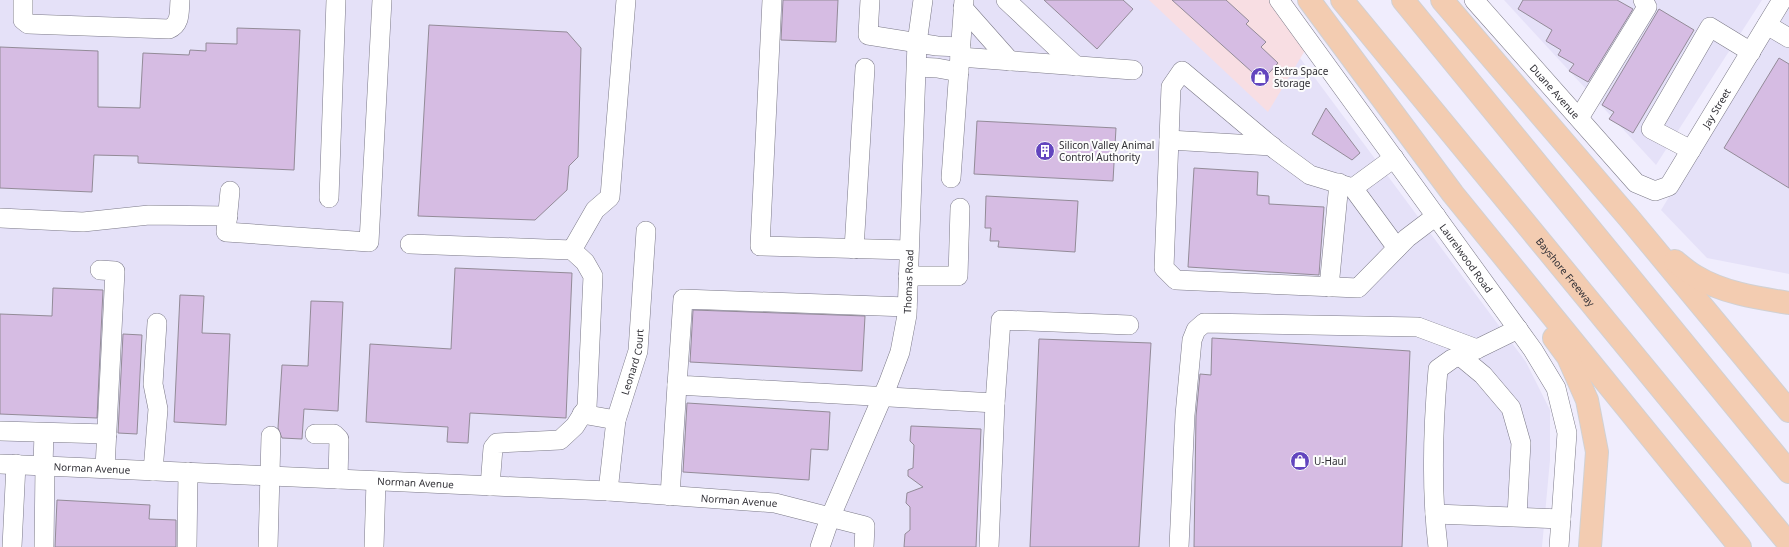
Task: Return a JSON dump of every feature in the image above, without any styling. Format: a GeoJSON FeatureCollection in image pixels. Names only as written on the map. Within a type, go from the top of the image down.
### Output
{"type":"FeatureCollection","features":[{"type":"Feature","properties":{"kind":"highway"},"geometry":{"type":"LineString","coordinates":[[1309,0],[1453,194],[1740,547]]}},
{"type":"Feature","properties":{"kind":"highway","name":"Bayshore Freeway"},"geometry":{"type":"LineString","coordinates":[[1342,0],[1789,544]]}},
{"type":"Feature","properties":{"kind":"highway"},"geometry":{"type":"LineString","coordinates":[[1403,0],[1789,472]]}},
{"type":"Feature","properties":{"kind":"highway"},"geometry":{"type":"LineString","coordinates":[[1442,0],[1629,218],[1789,411]]}},
{"type":"Feature","properties":{"kind":"highway"},"geometry":{"type":"LineString","coordinates":[[1453,194],[1468,223],[1568,357],[1587,400],[1597,452],[1590,547]]}},
{"type":"Feature","properties":{"kind":"highway"},"geometry":{"type":"LineString","coordinates":[[1629,218],[1667,256],[1695,276],[1722,289],[1749,296],[1789,303]]}},
{"type":"Feature","properties":{"kind":"street"},"geometry":{"type":"LineString","coordinates":[[23,0],[23,20],[28,24],[168,29],[178,22],[180,0]]}},
{"type":"Feature","properties":{"kind":"street"},"geometry":{"type":"LineString","coordinates":[[329,198],[336,0]]}},
{"type":"Feature","properties":{"kind":"street"},"geometry":{"type":"LineString","coordinates":[[230,191],[226,232],[369,242],[382,0]]}},
{"type":"Feature","properties":{"kind":"street"},"geometry":{"type":"LineString","coordinates":[[572,250],[595,210],[610,197],[626,0]]}},
{"type":"Feature","properties":{"kind":"street"},"geometry":{"type":"LineString","coordinates":[[772,0],[760,246],[909,250]]}},
{"type":"Feature","properties":{"kind":"street"},"geometry":{"type":"LineString","coordinates":[[870,0],[868,35],[917,43],[960,59],[1133,70]]}},
{"type":"Feature","properties":{"kind":"street","name":"Thomas Road"},"geometry":{"type":"LineString","coordinates":[[820,547],[830,518],[883,397],[900,352],[907,307],[917,43],[923,0]]}},
{"type":"Feature","properties":{"kind":"street"},"geometry":{"type":"LineString","coordinates":[[1006,0],[1076,66]]}},
{"type":"Feature","properties":{"kind":"street","name":"Laurelwood Road"},"geometry":{"type":"LineString","coordinates":[[1279,0],[1533,350],[1556,388],[1567,432],[1559,547]]}},
{"type":"Feature","properties":{"kind":"street","name":"Duane Avenue"},"geometry":{"type":"LineString","coordinates":[[1474,0],[1636,183]]}},
{"type":"Feature","properties":{"kind":"street"},"geometry":{"type":"LineString","coordinates":[[1578,118],[1647,7],[1643,0]]}},
{"type":"Feature","properties":{"kind":"street","name":"Jay Street"},"geometry":{"type":"LineString","coordinates":[[1636,183],[1655,191],[1669,186],[1782,0]]}},
{"type":"Feature","properties":{"kind":"street"},"geometry":{"type":"LineString","coordinates":[[964,4],[1010,61]]}},
{"type":"Feature","properties":{"kind":"street"},"geometry":{"type":"LineString","coordinates":[[951,178],[964,4]]}},
{"type":"Feature","properties":{"kind":"street"},"geometry":{"type":"LineString","coordinates":[[1767,25],[1789,38]]}},
{"type":"Feature","properties":{"kind":"street"},"geometry":{"type":"LineString","coordinates":[[1691,150],[1651,129],[1710,27],[1751,52]]}},
{"type":"Feature","properties":{"kind":"street"},"geometry":{"type":"LineString","coordinates":[[917,67],[937,68],[960,59]]}},
{"type":"Feature","properties":{"kind":"street"},"geometry":{"type":"LineString","coordinates":[[854,249],[865,68]]}},
{"type":"Feature","properties":{"kind":"street"},"geometry":{"type":"LineString","coordinates":[[1397,248],[1346,186],[1310,175],[1272,146],[1182,71],[1172,87],[1164,268],[1176,280],[1358,288],[1407,238],[1436,216]]}},
{"type":"Feature","properties":{"kind":"street"},"geometry":{"type":"LineString","coordinates":[[1169,140],[1272,146]]}},
{"type":"Feature","properties":{"kind":"street"},"geometry":{"type":"LineString","coordinates":[[1346,186],[1394,158]]}},
{"type":"Feature","properties":{"kind":"street"},"geometry":{"type":"LineString","coordinates":[[1329,287],[1346,186]]}},
{"type":"Feature","properties":{"kind":"street"},"geometry":{"type":"LineString","coordinates":[[908,276],[958,276],[960,208]]}},
{"type":"Feature","properties":{"kind":"street"},"geometry":{"type":"LineString","coordinates":[[0,218],[83,222],[149,215],[228,216]]}},
{"type":"Feature","properties":{"kind":"street","name":"Leonard Court"},"geometry":{"type":"LineString","coordinates":[[608,491],[616,420],[638,351],[646,231]]}},
{"type":"Feature","properties":{"kind":"street"},"geometry":{"type":"LineString","coordinates":[[410,244],[572,250],[585,262],[592,276],[587,407],[575,426],[560,440],[497,443],[493,448],[490,486]]}},
{"type":"Feature","properties":{"kind":"street"},"geometry":{"type":"LineString","coordinates":[[100,270],[115,271],[105,468]]}},
{"type":"Feature","properties":{"kind":"street"},"geometry":{"type":"LineString","coordinates":[[670,496],[683,300],[907,307]]}},
{"type":"Feature","properties":{"kind":"street"},"geometry":{"type":"LineString","coordinates":[[989,547],[995,403],[1001,320],[1129,325]]}},
{"type":"Feature","properties":{"kind":"street"},"geometry":{"type":"LineString","coordinates":[[153,470],[158,409],[153,384],[158,323]]}},
{"type":"Feature","properties":{"kind":"street"},"geometry":{"type":"LineString","coordinates":[[1179,547],[1185,415],[1192,340],[1196,330],[1204,323],[1418,327],[1478,349]]}},
{"type":"Feature","properties":{"kind":"street"},"geometry":{"type":"LineString","coordinates":[[1438,547],[1434,514],[1438,369],[1452,359],[1478,349],[1518,329]]}},
{"type":"Feature","properties":{"kind":"street"},"geometry":{"type":"LineString","coordinates":[[1460,356],[1483,375],[1511,408],[1521,443],[1517,516]]}},
{"type":"Feature","properties":{"kind":"street"},"geometry":{"type":"LineString","coordinates":[[677,385],[995,403]]}},
{"type":"Feature","properties":{"kind":"street"},"geometry":{"type":"LineString","coordinates":[[582,414],[616,420]]}},
{"type":"Feature","properties":{"kind":"street"},"geometry":{"type":"LineString","coordinates":[[0,431],[106,434]]}},
{"type":"Feature","properties":{"kind":"street"},"geometry":{"type":"LineString","coordinates":[[44,433],[44,547]]}},
{"type":"Feature","properties":{"kind":"street"},"geometry":{"type":"LineString","coordinates":[[315,434],[334,434],[339,439],[338,479]]}},
{"type":"Feature","properties":{"kind":"street"},"geometry":{"type":"LineString","coordinates":[[268,547],[271,436]]}},
{"type":"Feature","properties":{"kind":"street"},"geometry":{"type":"LineString","coordinates":[[8,464],[12,547]]}},
{"type":"Feature","properties":{"kind":"street","name":"Norman Avenue"},"geometry":{"type":"LineString","coordinates":[[8,464],[608,491],[775,503],[865,526],[864,547]]}},
{"type":"Feature","properties":{"kind":"street"},"geometry":{"type":"LineString","coordinates":[[187,547],[188,472]]}},
{"type":"Feature","properties":{"kind":"street"},"geometry":{"type":"LineString","coordinates":[[374,547],[376,481]]}},
{"type":"Feature","properties":{"kind":"street"},"geometry":{"type":"LineString","coordinates":[[1434,514],[1517,516],[1561,519]]}},
{"type":"Feature","properties":{"kind":"shaded area"},"geometry":{"type":"Polygon","coordinates":[[[0,0],[1257,0],[1526,362],[1550,410],[1550,460],[1542,547],[0,547],[0,0]]]}},
{"type":"Feature","properties":{"kind":"shaded area","name":"Extra Space Storage"},"geometry":{"type":"Polygon","coordinates":[[[1149,0],[1279,0],[1310,42],[1268,112],[1149,0]]]}},
{"type":"Feature","properties":{"kind":"shaded area"},"geometry":{"type":"Polygon","coordinates":[[[1504,0],[1762,0],[1656,165],[1504,0]]]}},
{"type":"Feature","properties":{"kind":"shaded area"},"geometry":{"type":"Polygon","coordinates":[[[1789,3],[1789,274],[1707,258],[1661,210],[1789,3]]]}},
{"type":"Feature","properties":{"kind":"building"},"geometry":{"type":"Polygon","coordinates":[[[783,0],[838,0],[836,42],[781,40],[783,0]]]}},
{"type":"Feature","properties":{"kind":"building"},"geometry":{"type":"Polygon","coordinates":[[[1044,0],[1123,0],[1133,9],[1097,49],[1044,0]]]}},
{"type":"Feature","properties":{"kind":"building"},"geometry":{"type":"Polygon","coordinates":[[[1172,0],[1226,0],[1249,21],[1246,24],[1266,42],[1261,47],[1278,63],[1262,81],[1172,0]]]}},
{"type":"Feature","properties":{"kind":"building"},"geometry":{"type":"Polygon","coordinates":[[[1523,0],[1617,0],[1633,9],[1588,82],[1569,71],[1574,64],[1558,55],[1561,50],[1546,41],[1552,30],[1518,9],[1523,0]]]}},
{"type":"Feature","properties":{"kind":"building"},"geometry":{"type":"Polygon","coordinates":[[[1659,9],[1694,30],[1633,133],[1609,119],[1614,112],[1602,105],[1659,9]]]}},
{"type":"Feature","properties":{"kind":"building"},"geometry":{"type":"Polygon","coordinates":[[[429,25],[567,32],[581,48],[578,157],[569,166],[567,190],[535,220],[418,216],[429,25]]]}},
{"type":"Feature","properties":{"kind":"building"},"geometry":{"type":"Polygon","coordinates":[[[237,28],[300,30],[294,170],[138,163],[138,156],[94,155],[92,192],[0,188],[0,47],[98,51],[98,107],[140,108],[143,53],[189,55],[190,50],[206,51],[206,43],[237,44],[237,28]]]}},
{"type":"Feature","properties":{"kind":"building"},"geometry":{"type":"Polygon","coordinates":[[[1779,58],[1789,64],[1789,188],[1724,148],[1779,58]]]}},
{"type":"Feature","properties":{"kind":"building"},"geometry":{"type":"Polygon","coordinates":[[[1326,108],[1360,153],[1352,160],[1312,134],[1326,108]]]}},
{"type":"Feature","properties":{"kind":"building","name":"Silicon Valley Animal Control Authority"},"geometry":{"type":"Polygon","coordinates":[[[977,121],[1116,128],[1113,181],[974,174],[977,121]]]}},
{"type":"Feature","properties":{"kind":"building"},"geometry":{"type":"Polygon","coordinates":[[[1194,168],[1258,172],[1257,195],[1269,196],[1269,204],[1324,207],[1319,275],[1188,267],[1194,168]]]}},
{"type":"Feature","properties":{"kind":"building"},"geometry":{"type":"Polygon","coordinates":[[[986,196],[1078,201],[1075,252],[998,247],[999,241],[990,241],[991,228],[985,228],[986,196]]]}},
{"type":"Feature","properties":{"kind":"building"},"geometry":{"type":"Polygon","coordinates":[[[455,268],[572,273],[566,418],[470,413],[468,443],[447,442],[448,427],[366,422],[370,344],[451,349],[455,268]]]}},
{"type":"Feature","properties":{"kind":"building"},"geometry":{"type":"Polygon","coordinates":[[[53,288],[103,290],[97,418],[0,414],[0,314],[52,316],[53,288]]]}},
{"type":"Feature","properties":{"kind":"building"},"geometry":{"type":"Polygon","coordinates":[[[180,295],[204,296],[202,333],[230,334],[226,425],[174,422],[180,295]]]}},
{"type":"Feature","properties":{"kind":"building"},"geometry":{"type":"Polygon","coordinates":[[[311,301],[343,302],[338,411],[304,409],[302,439],[282,438],[278,428],[282,365],[308,366],[311,301]]]}},
{"type":"Feature","properties":{"kind":"building"},"geometry":{"type":"Polygon","coordinates":[[[693,310],[865,316],[862,371],[690,362],[693,310]]]}},
{"type":"Feature","properties":{"kind":"building"},"geometry":{"type":"Polygon","coordinates":[[[123,334],[142,335],[137,434],[118,433],[123,334]]]}},
{"type":"Feature","properties":{"kind":"building","name":"U-Haul"},"geometry":{"type":"Polygon","coordinates":[[[1212,338],[1410,351],[1402,547],[1194,547],[1196,416],[1200,374],[1211,375],[1212,338]]]}},
{"type":"Feature","properties":{"kind":"building"},"geometry":{"type":"Polygon","coordinates":[[[1039,339],[1151,343],[1139,547],[1030,547],[1039,339]]]}},
{"type":"Feature","properties":{"kind":"building"},"geometry":{"type":"Polygon","coordinates":[[[687,403],[830,412],[828,450],[811,449],[809,480],[683,472],[687,403]]]}},
{"type":"Feature","properties":{"kind":"building"},"geometry":{"type":"Polygon","coordinates":[[[911,426],[981,429],[976,547],[904,547],[905,534],[910,530],[910,507],[906,503],[907,493],[923,487],[908,476],[908,470],[913,468],[914,445],[910,441],[911,426]]]}},
{"type":"Feature","properties":{"kind":"building"},"geometry":{"type":"Polygon","coordinates":[[[57,500],[150,505],[149,519],[176,520],[176,547],[55,547],[57,500]]]}},
{"type":"Feature","properties":{"kind":"place","name":"Extra Space Storage"},"geometry":{"type":"Point","coordinates":[1260,77]}},
{"type":"Feature","properties":{"kind":"place","name":"Silicon Valley Animal Control Authority"},"geometry":{"type":"Point","coordinates":[1045,151]}},
{"type":"Feature","properties":{"kind":"place","name":"U-Haul"},"geometry":{"type":"Point","coordinates":[1300,461]}}]}
